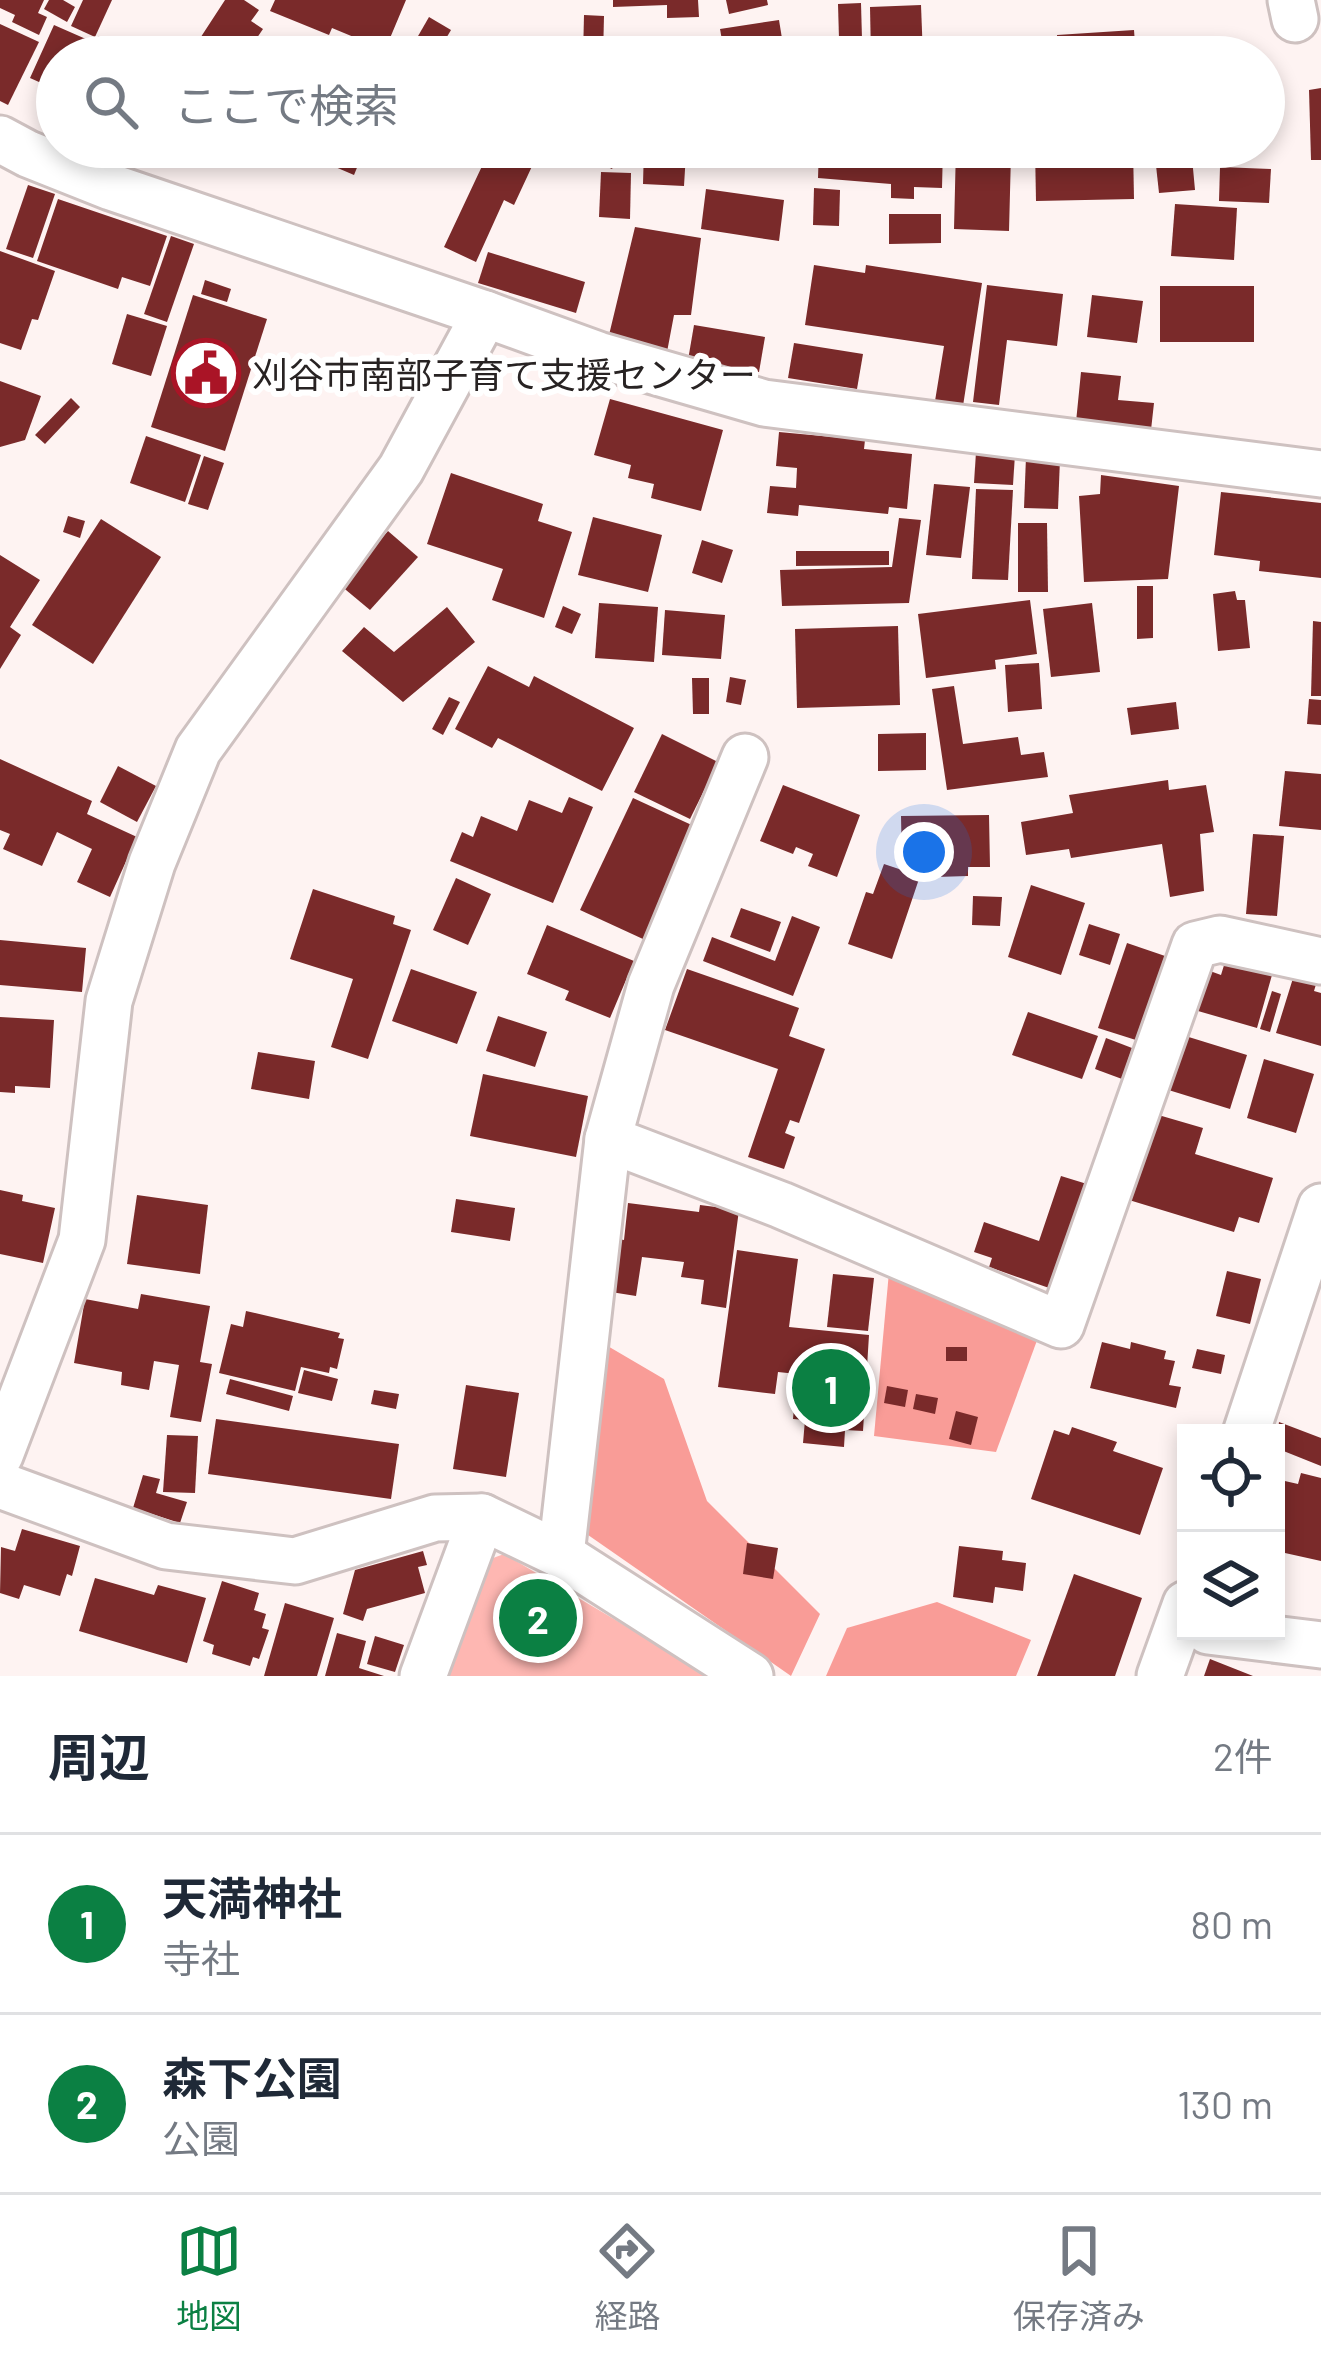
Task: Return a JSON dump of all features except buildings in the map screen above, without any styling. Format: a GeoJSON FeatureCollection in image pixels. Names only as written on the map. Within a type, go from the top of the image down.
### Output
{"type":"FeatureCollection","features":[{"type":"Feature","properties":{"kind":"street"},"geometry":{"type":"LineString","coordinates":[[0,139],[36,157]]}},
{"type":"Feature","properties":{"kind":"street"},"geometry":{"type":"LineString","coordinates":[[63,168],[598,355],[764,403],[1321,474]]}},
{"type":"Feature","properties":{"kind":"street"},"geometry":{"type":"LineString","coordinates":[[0,1455],[82,1240],[110,1001],[152,863],[198,750],[401,469],[485,314]]}},
{"type":"Feature","properties":{"kind":"street"},"geometry":{"type":"LineString","coordinates":[[561,1555],[608,1139],[651,985],[745,757]]}},
{"type":"Feature","properties":{"kind":"street"},"geometry":{"type":"LineString","coordinates":[[608,1139],[781,1205],[1061,1325],[1195,945],[1220,939],[1321,961]]}},
{"type":"Feature","properties":{"kind":"street"},"geometry":{"type":"LineString","coordinates":[[1249,1424],[1321,1207]]}},
{"type":"Feature","properties":{"kind":"street"},"geometry":{"type":"LineString","coordinates":[[0,1485],[166,1546],[295,1561],[435,1518],[482,1517],[561,1555],[750,1676]]}},
{"type":"Feature","properties":{"kind":"street"},"geometry":{"type":"LineString","coordinates":[[423,1676],[482,1517]]}},
{"type":"Feature","properties":{"kind":"street"},"geometry":{"type":"LineString","coordinates":[[1285,1639],[1321,1645]]}},
{"type":"Feature","properties":{"kind":"street"},"geometry":{"type":"LineString","coordinates":[[1160,1676],[1180,1640]]}},
{"type":"Feature","properties":{"kind":"shaded area"},"geometry":{"type":"Polygon","coordinates":[[[889,1272],[1039,1335],[996,1452],[874,1436],[889,1272]]]}},
{"type":"Feature","properties":{"kind":"shaded area"},"geometry":{"type":"Polygon","coordinates":[[[594,1338],[664,1379],[707,1501],[820,1614],[791,1676],[578,1528],[594,1338]]]}},
{"type":"Feature","properties":{"kind":"shaded area"},"geometry":{"type":"Polygon","coordinates":[[[504,1554],[710,1676],[443,1676],[485,1561],[504,1554]]]}},
{"type":"Feature","properties":{"kind":"shaded area"},"geometry":{"type":"Polygon","coordinates":[[[937,1602],[1031,1640],[1016,1676],[826,1676],[847,1628],[937,1602]]]}},
{"type":"Feature","properties":{"kind":"place","name":"刈谷市南部子育て支援センター"},"geometry":{"type":"Point","coordinates":[206,373]}},
{"type":"Feature","properties":{"kind":"place","name":"天満神社"},"geometry":{"type":"Point","coordinates":[831,1388]}},
{"type":"Feature","properties":{"kind":"place","name":"森下公園"},"geometry":{"type":"Point","coordinates":[538,1618]}}]}
